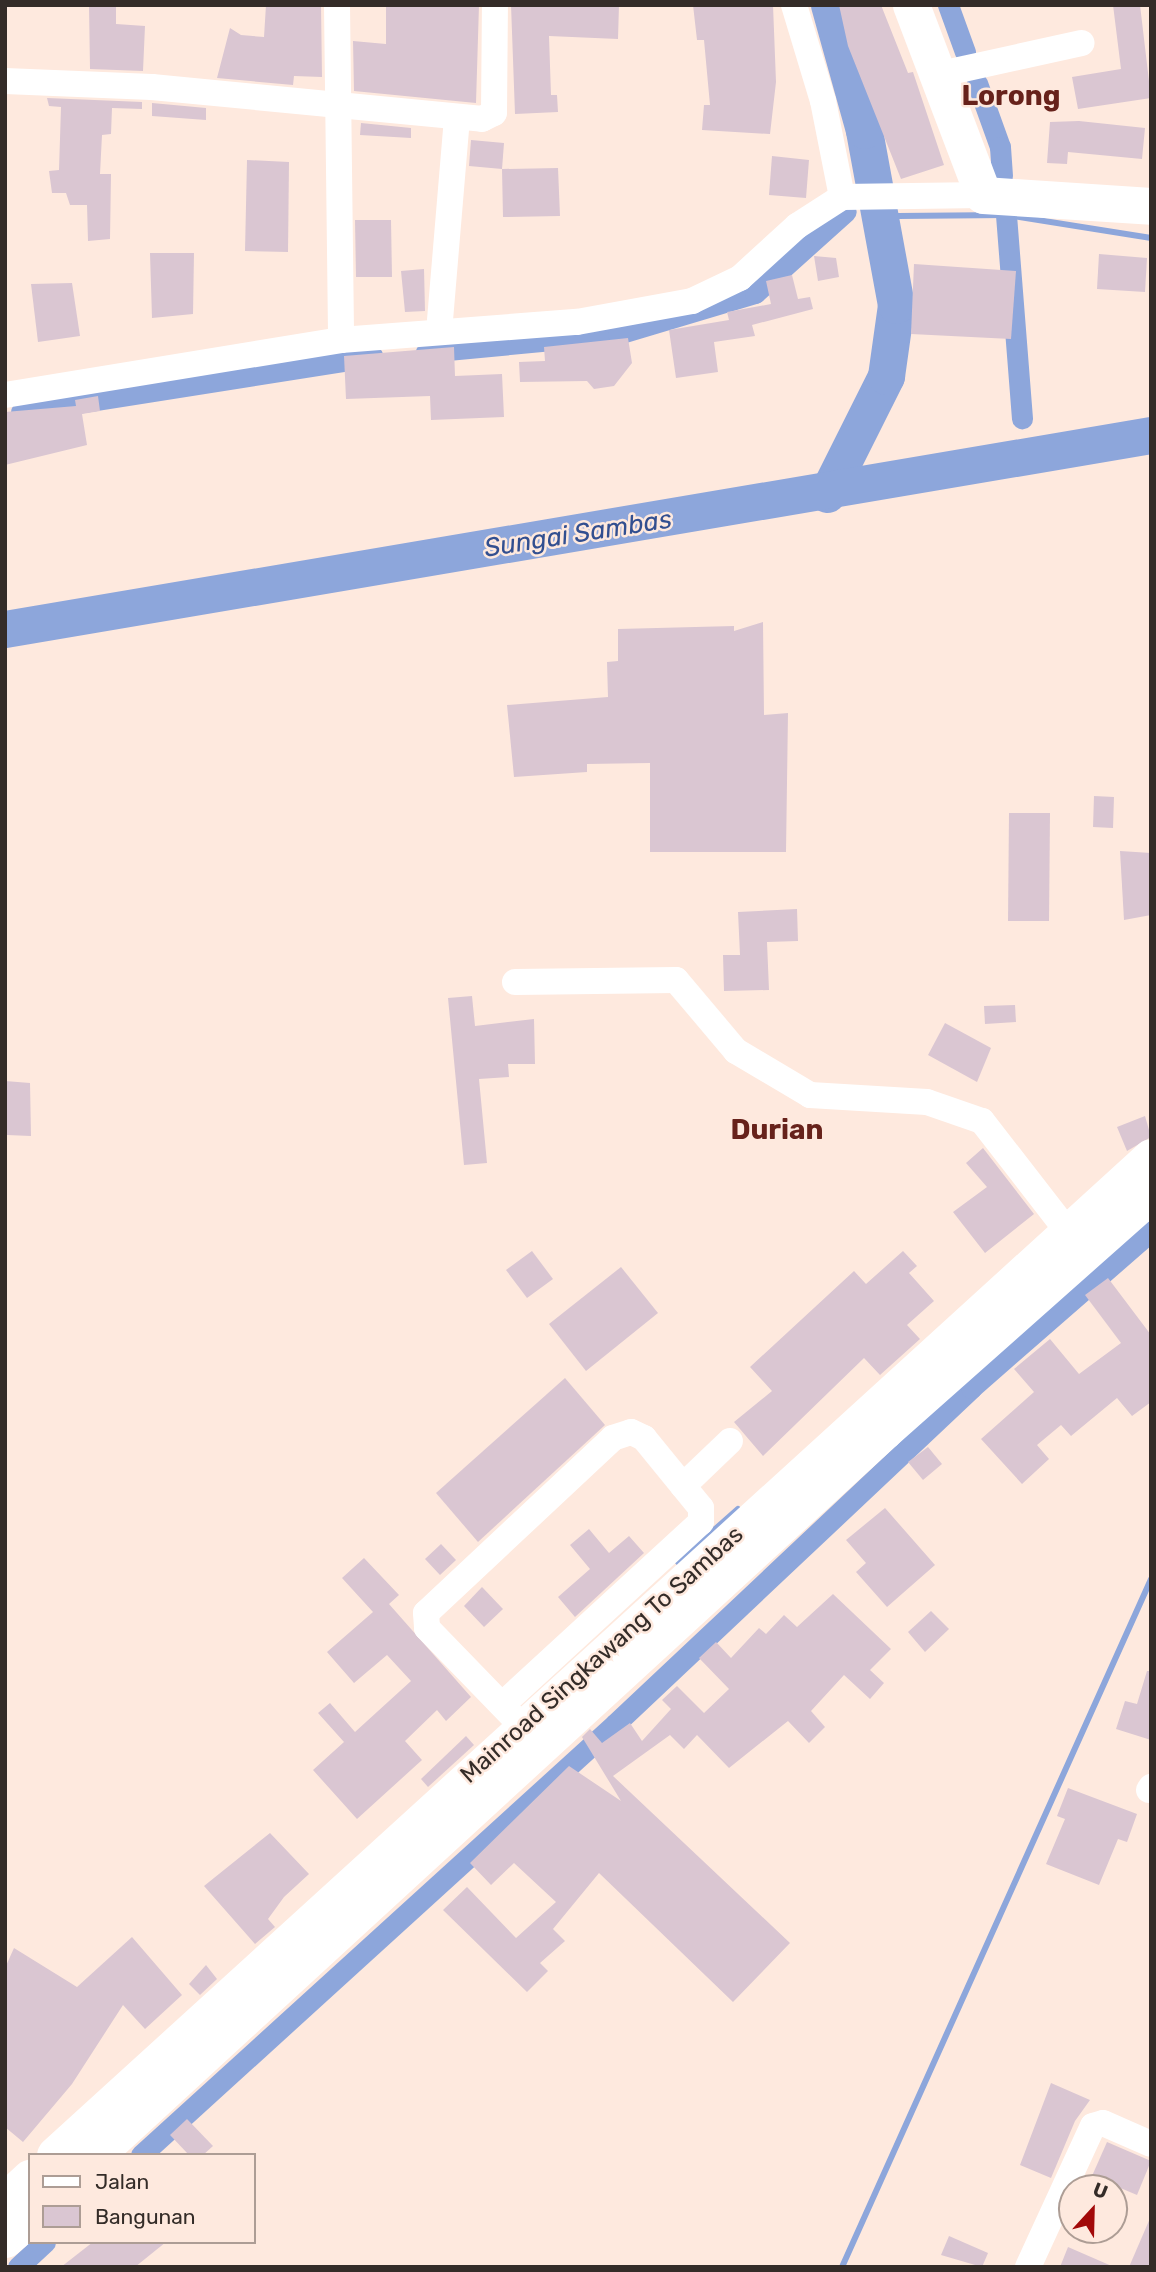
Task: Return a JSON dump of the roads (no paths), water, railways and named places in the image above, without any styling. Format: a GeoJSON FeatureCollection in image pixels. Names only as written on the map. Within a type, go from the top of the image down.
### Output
{"type":"FeatureCollection","features":[{"type":"Feature","properties":{"kind":"highway"},"geometry":{"type":"LineString","coordinates":[[911,5],[983,195],[1151,206]]}},
{"type":"Feature","properties":{"kind":"highway","name":"Mainroad Singkawang To Sambas"},"geometry":{"type":"LineString","coordinates":[[97,2153],[1151,1157]]}},
{"type":"Feature","properties":{"kind":"highway","name":"Mainroad Singkawang To Sambas"},"geometry":{"type":"LineString","coordinates":[[57,2153],[513,1716],[666,1574],[738,1549],[1151,1194]]}},
{"type":"Feature","properties":{"kind":"highway"},"geometry":{"type":"LineString","coordinates":[[5,2201],[28,2180]]}},
{"type":"Feature","properties":{"kind":"highway"},"geometry":{"type":"LineString","coordinates":[[5,2239],[28,2219]]}},
{"type":"Feature","properties":{"kind":"street"},"geometry":{"type":"LineString","coordinates":[[337,5],[341,340]]}},
{"type":"Feature","properties":{"kind":"street"},"geometry":{"type":"LineString","coordinates":[[5,81],[152,87],[457,119],[494,113],[495,5]]}},
{"type":"Feature","properties":{"kind":"street"},"geometry":{"type":"LineString","coordinates":[[794,5],[849,195]]}},
{"type":"Feature","properties":{"kind":"street"},"geometry":{"type":"LineString","coordinates":[[936,75],[1083,43]]}},
{"type":"Feature","properties":{"kind":"street"},"geometry":{"type":"LineString","coordinates":[[439,332],[457,119]]}},
{"type":"Feature","properties":{"kind":"street"},"geometry":{"type":"LineString","coordinates":[[5,395],[341,340],[577,322],[692,301],[740,278],[797,226],[849,195],[983,195]]}},
{"type":"Feature","properties":{"kind":"street"},"geometry":{"type":"LineString","coordinates":[[515,982],[677,980],[736,1051],[810,1095],[927,1102],[982,1121],[1069,1233]]}},
{"type":"Feature","properties":{"kind":"street"},"geometry":{"type":"LineString","coordinates":[[513,1716],[427,1628],[426,1613],[435,1601],[621,1433],[644,1438],[683,1486],[703,1516],[666,1574]]}},
{"type":"Feature","properties":{"kind":"street"},"geometry":{"type":"LineString","coordinates":[[683,1486],[730,1441]]}},
{"type":"Feature","properties":{"kind":"street"},"geometry":{"type":"LineString","coordinates":[[1028,2267],[1093,2126],[1103,2123],[1151,2144]]}},
{"type":"Feature","properties":{"kind":"waterway"},"geometry":{"type":"LineString","coordinates":[[827,494],[886,376],[896,305],[864,130],[829,5]]}},
{"type":"Feature","properties":{"kind":"waterway"},"geometry":{"type":"LineString","coordinates":[[948,5],[965,52]]}},
{"type":"Feature","properties":{"kind":"waterway"},"geometry":{"type":"LineString","coordinates":[[977,83],[1000,147],[1002,176]]}},
{"type":"Feature","properties":{"kind":"waterway"},"geometry":{"type":"LineString","coordinates":[[426,352],[618,334],[755,293],[846,211]]}},
{"type":"Feature","properties":{"kind":"waterway"},"geometry":{"type":"LineString","coordinates":[[898,216],[1006,215],[1151,238]]}},
{"type":"Feature","properties":{"kind":"waterway"},"geometry":{"type":"LineString","coordinates":[[1006,215],[1022,418]]}},
{"type":"Feature","properties":{"kind":"waterway"},"geometry":{"type":"LineString","coordinates":[[21,412],[373,356]]}},
{"type":"Feature","properties":{"kind":"waterway","name":"Sungai Sambas"},"geometry":{"type":"LineString","coordinates":[[5,629],[1151,435]]}},
{"type":"Feature","properties":{"kind":"waterway"},"geometry":{"type":"LineString","coordinates":[[143,2153],[615,1724],[971,1388],[1151,1231]]}},
{"type":"Feature","properties":{"kind":"waterway"},"geometry":{"type":"LineString","coordinates":[[678,1562],[738,1509]]}},
{"type":"Feature","properties":{"kind":"waterway"},"geometry":{"type":"LineString","coordinates":[[842,2267],[1151,1579]]}},
{"type":"Feature","properties":{"kind":"waterway"},"geometry":{"type":"LineString","coordinates":[[18,2267],[43,2244]]}},
{"type":"Feature","properties":{"kind":"district","name":"Lorong"},"geometry":{"type":"Point","coordinates":[1011,96]}},
{"type":"Feature","properties":{"kind":"district","name":"Durian"},"geometry":{"type":"Point","coordinates":[777,1130]}}]}
